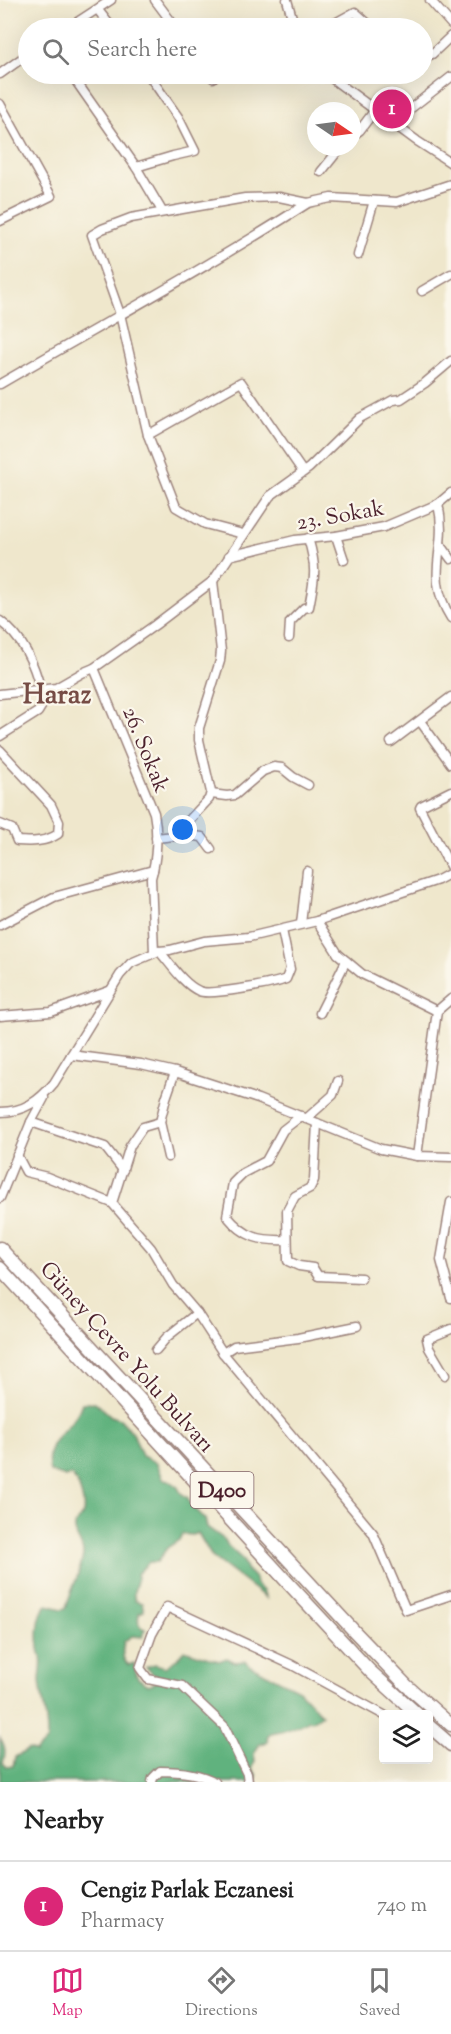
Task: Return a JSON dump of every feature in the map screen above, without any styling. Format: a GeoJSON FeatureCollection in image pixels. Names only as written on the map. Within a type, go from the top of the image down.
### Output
{"type":"FeatureCollection","features":[{"type":"Feature","properties":{"kind":"highway","name":"Güney Çevre Yolu Bulvarı"},"geometry":{"type":"LineString","coordinates":[[0,1248],[355,1632],[406,1685],[451,1725]]}},
{"type":"Feature","properties":{"kind":"highway","name":"Güney Çevre Yolu Bulvarı"},"geometry":{"type":"LineString","coordinates":[[0,1268],[297,1593],[370,1671],[411,1710]]}},
{"type":"Feature","properties":{"kind":"highway"},"geometry":{"type":"LineString","coordinates":[[433,1729],[451,1745]]}},
{"type":"Feature","properties":{"kind":"street"},"geometry":{"type":"LineString","coordinates":[[85,18],[111,0]]}},
{"type":"Feature","properties":{"kind":"street"},"geometry":{"type":"LineString","coordinates":[[155,0],[169,18]]}},
{"type":"Feature","properties":{"kind":"street"},"geometry":{"type":"LineString","coordinates":[[286,0],[292,18]]}},
{"type":"Feature","properties":{"kind":"street"},"geometry":{"type":"LineString","coordinates":[[430,0],[451,24]]}},
{"type":"Feature","properties":{"kind":"street"},"geometry":{"type":"LineString","coordinates":[[98,10],[104,18]]}},
{"type":"Feature","properties":{"kind":"street"},"geometry":{"type":"LineString","coordinates":[[344,18],[355,12],[362,18]]}},
{"type":"Feature","properties":{"kind":"street"},"geometry":{"type":"LineString","coordinates":[[433,53],[451,36]]}},
{"type":"Feature","properties":{"kind":"street"},"geometry":{"type":"LineString","coordinates":[[0,74],[18,61]]}},
{"type":"Feature","properties":{"kind":"street"},"geometry":{"type":"LineString","coordinates":[[392,123],[451,77]]}},
{"type":"Feature","properties":{"kind":"street"},"geometry":{"type":"LineString","coordinates":[[78,84],[136,167],[162,211]]}},
{"type":"Feature","properties":{"kind":"street"},"geometry":{"type":"LineString","coordinates":[[136,167],[195,151],[178,117],[155,84]]}},
{"type":"Feature","properties":{"kind":"street"},"geometry":{"type":"LineString","coordinates":[[340,84],[451,163]]}},
{"type":"Feature","properties":{"kind":"street"},"geometry":{"type":"LineString","coordinates":[[0,104],[51,196],[0,221]]}},
{"type":"Feature","properties":{"kind":"street"},"geometry":{"type":"LineString","coordinates":[[361,129],[375,110]]}},
{"type":"Feature","properties":{"kind":"street"},"geometry":{"type":"LineString","coordinates":[[321,172],[334,156]]}},
{"type":"Feature","properties":{"kind":"street"},"geometry":{"type":"LineString","coordinates":[[243,534],[205,524],[176,507],[148,435],[120,314],[92,235],[131,218],[245,198],[279,197],[308,202],[331,198],[397,202],[451,184]]}},
{"type":"Feature","properties":{"kind":"street"},"geometry":{"type":"LineString","coordinates":[[358,255],[374,201]]}},
{"type":"Feature","properties":{"kind":"street"},"geometry":{"type":"LineString","coordinates":[[0,384],[180,282],[308,202]]}},
{"type":"Feature","properties":{"kind":"street"},"geometry":{"type":"LineString","coordinates":[[422,291],[451,274]]}},
{"type":"Feature","properties":{"kind":"street"},"geometry":{"type":"LineString","coordinates":[[0,694],[52,689],[94,668],[213,581],[270,496],[303,472],[360,418],[393,400],[401,399],[451,363]]}},
{"type":"Feature","properties":{"kind":"street"},"geometry":{"type":"LineString","coordinates":[[148,435],[241,382],[303,472]]}},
{"type":"Feature","properties":{"kind":"street","name":"23. Sokak"},"geometry":{"type":"LineString","coordinates":[[229,556],[308,538],[336,536],[384,527],[438,504],[451,493]]}},
{"type":"Feature","properties":{"kind":"street"},"geometry":{"type":"LineString","coordinates":[[438,504],[442,532],[437,564],[437,586],[445,609],[451,618]]}},
{"type":"Feature","properties":{"kind":"street"},"geometry":{"type":"LineString","coordinates":[[336,536],[344,560]]}},
{"type":"Feature","properties":{"kind":"street"},"geometry":{"type":"LineString","coordinates":[[289,638],[290,622],[309,607],[315,562],[308,538]]}},
{"type":"Feature","properties":{"kind":"street"},"geometry":{"type":"LineString","coordinates":[[441,545],[451,560]]}},
{"type":"Feature","properties":{"kind":"street"},"geometry":{"type":"LineString","coordinates":[[174,837],[211,794],[199,740],[199,728],[221,651],[213,581]]}},
{"type":"Feature","properties":{"kind":"street"},"geometry":{"type":"LineString","coordinates":[[0,621],[13,630],[34,665],[41,691]]}},
{"type":"Feature","properties":{"kind":"street","name":"26. Sokak"},"geometry":{"type":"LineString","coordinates":[[94,668],[154,813],[158,829],[150,878],[157,952]]}},
{"type":"Feature","properties":{"kind":"street"},"geometry":{"type":"LineString","coordinates":[[0,736],[38,712],[52,689]]}},
{"type":"Feature","properties":{"kind":"street"},"geometry":{"type":"LineString","coordinates":[[391,742],[451,697]]}},
{"type":"Feature","properties":{"kind":"street"},"geometry":{"type":"LineString","coordinates":[[420,721],[451,764]]}},
{"type":"Feature","properties":{"kind":"street"},"geometry":{"type":"LineString","coordinates":[[0,750],[51,805],[59,822],[58,834],[49,840],[24,842],[17,842],[12,829],[0,824]]}},
{"type":"Feature","properties":{"kind":"street"},"geometry":{"type":"LineString","coordinates":[[211,794],[235,795],[263,771],[274,767],[282,768],[308,785]]}},
{"type":"Feature","properties":{"kind":"street"},"geometry":{"type":"LineString","coordinates":[[0,1198],[31,1122],[47,1092],[127,967],[157,952],[170,951],[204,941],[249,937],[317,921],[450,874],[421,814],[421,806],[451,791]]}},
{"type":"Feature","properties":{"kind":"street"},"geometry":{"type":"LineString","coordinates":[[156,838],[187,835],[202,837],[211,849]]}},
{"type":"Feature","properties":{"kind":"street"},"geometry":{"type":"LineString","coordinates":[[0,925],[54,897],[153,870]]}},
{"type":"Feature","properties":{"kind":"street"},"geometry":{"type":"LineString","coordinates":[[301,924],[307,871]]}},
{"type":"Feature","properties":{"kind":"street"},"geometry":{"type":"LineString","coordinates":[[317,921],[338,954],[362,974],[437,1011]]}},
{"type":"Feature","properties":{"kind":"street"},"geometry":{"type":"LineString","coordinates":[[157,952],[200,992],[214,993],[286,979],[290,969],[282,930]]}},
{"type":"Feature","properties":{"kind":"street"},"geometry":{"type":"LineString","coordinates":[[320,1013],[346,960]]}},
{"type":"Feature","properties":{"kind":"street"},"geometry":{"type":"LineString","coordinates":[[0,1016],[51,1012],[109,992]]}},
{"type":"Feature","properties":{"kind":"street"},"geometry":{"type":"LineString","coordinates":[[417,1156],[437,1011],[451,999]]}},
{"type":"Feature","properties":{"kind":"street"},"geometry":{"type":"LineString","coordinates":[[71,1055],[141,1064],[175,1072],[258,1099],[381,1149],[417,1156],[451,1157]]}},
{"type":"Feature","properties":{"kind":"street"},"geometry":{"type":"LineString","coordinates":[[168,1157],[160,1122],[175,1072]]}},
{"type":"Feature","properties":{"kind":"street"},"geometry":{"type":"LineString","coordinates":[[287,1240],[265,1241],[248,1235],[227,1216],[233,1184],[243,1173],[266,1161],[283,1130],[333,1095],[338,1081]]}},
{"type":"Feature","properties":{"kind":"street"},"geometry":{"type":"LineString","coordinates":[[0,1112],[23,1108],[39,1100],[47,1092]]}},
{"type":"Feature","properties":{"kind":"street"},"geometry":{"type":"LineString","coordinates":[[31,1122],[105,1147],[123,1170]]}},
{"type":"Feature","properties":{"kind":"street"},"geometry":{"type":"LineString","coordinates":[[112,1203],[130,1146],[143,1127],[160,1122]]}},
{"type":"Feature","properties":{"kind":"street"},"geometry":{"type":"LineString","coordinates":[[317,1123],[314,1179],[310,1188],[295,1196],[287,1210],[288,1261],[299,1266],[313,1268],[318,1276],[361,1278]]}},
{"type":"Feature","properties":{"kind":"street"},"geometry":{"type":"LineString","coordinates":[[17,1155],[26,1172],[47,1177],[112,1203],[150,1248],[173,1285],[197,1313],[224,1353],[373,1533],[406,1610],[451,1596]]}},
{"type":"Feature","properties":{"kind":"street"},"geometry":{"type":"LineString","coordinates":[[451,1202],[441,1260],[451,1298]]}},
{"type":"Feature","properties":{"kind":"street"},"geometry":{"type":"LineString","coordinates":[[156,1350],[167,1337],[197,1313]]}},
{"type":"Feature","properties":{"kind":"street"},"geometry":{"type":"LineString","coordinates":[[224,1353],[234,1346],[298,1338],[357,1326]]}},
{"type":"Feature","properties":{"kind":"street"},"geometry":{"type":"LineString","coordinates":[[445,1375],[429,1348],[427,1340],[451,1329]]}},
{"type":"Feature","properties":{"kind":"street"},"geometry":{"type":"LineString","coordinates":[[248,1782],[247,1774],[224,1726],[182,1686],[148,1679],[140,1668],[152,1634],[167,1607],[292,1665],[379,1712]]}},
{"type":"Feature","properties":{"kind":"street"},"geometry":{"type":"LineString","coordinates":[[152,1782],[160,1771],[179,1771],[215,1782]]}},
{"type":"Feature","properties":{"kind":"green space"},"geometry":{"type":"Polygon","coordinates":[[[95,1402],[111,1416],[120,1419],[133,1433],[142,1456],[157,1463],[163,1479],[177,1486],[188,1498],[191,1506],[205,1519],[207,1527],[225,1540],[243,1560],[246,1569],[255,1578],[256,1584],[266,1598],[212,1557],[198,1533],[182,1534],[179,1540],[167,1548],[157,1562],[149,1562],[137,1574],[134,1598],[135,1601],[142,1603],[144,1611],[139,1613],[138,1621],[139,1625],[145,1629],[143,1637],[132,1636],[124,1642],[123,1658],[129,1665],[134,1663],[137,1677],[149,1685],[163,1679],[146,1667],[155,1664],[165,1667],[177,1659],[184,1650],[219,1661],[227,1658],[235,1662],[246,1661],[251,1666],[299,1690],[322,1715],[296,1727],[271,1733],[267,1738],[268,1742],[260,1744],[254,1753],[255,1761],[252,1769],[256,1774],[256,1782],[0,1782],[0,1738],[5,1750],[3,1763],[7,1767],[13,1766],[15,1757],[29,1749],[35,1752],[47,1740],[40,1681],[42,1663],[38,1637],[39,1622],[47,1605],[66,1608],[83,1555],[75,1530],[83,1509],[77,1482],[71,1475],[65,1477],[50,1472],[48,1460],[54,1442],[78,1413],[82,1403],[95,1402]]]}},
{"type":"Feature","properties":{"kind":"place","name":"Cengiz Parlak Eczanesi"},"geometry":{"type":"Point","coordinates":[392,109]}},
{"type":"Feature","properties":{"kind":"district","name":"Haraz"},"geometry":{"type":"Point","coordinates":[57,693]}}]}
